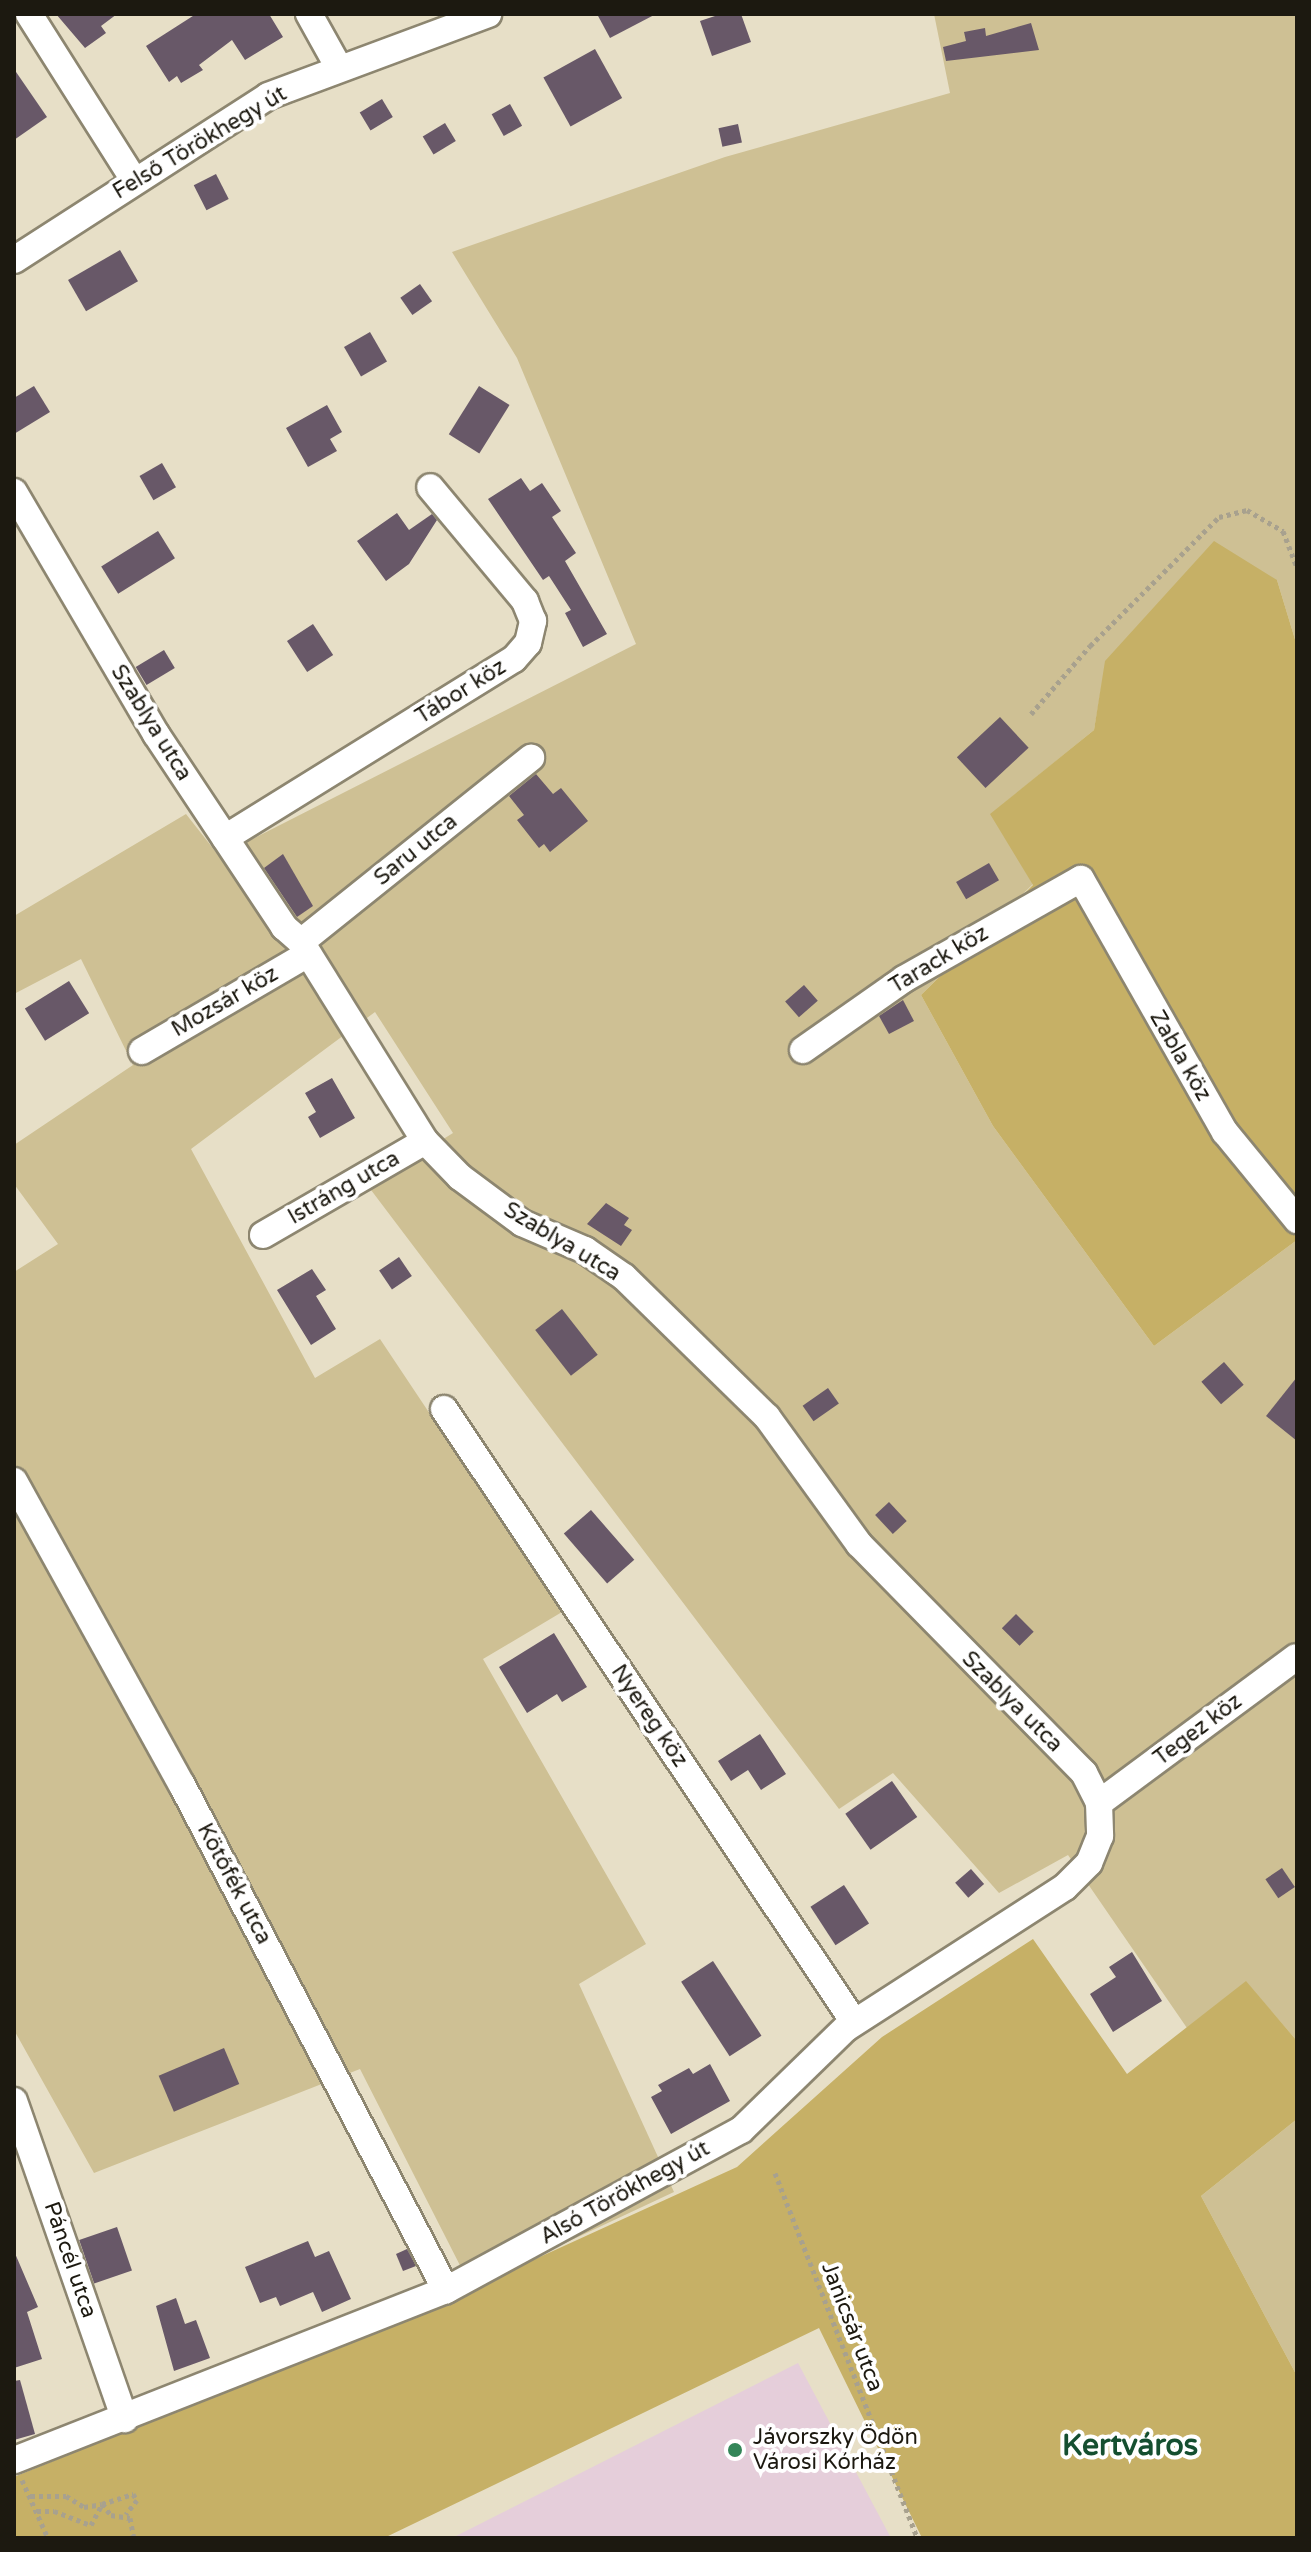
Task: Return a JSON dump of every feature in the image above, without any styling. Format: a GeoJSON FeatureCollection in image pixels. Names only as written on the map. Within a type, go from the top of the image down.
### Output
{"type":"FeatureCollection","features":[{"type":"Feature","properties":{"kind":"street"},"geometry":{"type":"LineString","coordinates":[[29,14],[134,180]]}},
{"type":"Feature","properties":{"kind":"street"},"geometry":{"type":"LineString","coordinates":[[309,14],[339,68]]}},
{"type":"Feature","properties":{"kind":"street","name":"Felső Törökhegy út"},"geometry":{"type":"LineString","coordinates":[[14,260],[268,96],[488,14]]}},
{"type":"Feature","properties":{"kind":"street","name":"Tábor köz"},"geometry":{"type":"LineString","coordinates":[[225,838],[514,659],[528,643],[533,621],[525,601],[430,487]]}},
{"type":"Feature","properties":{"kind":"street","name":"Szablya utca"},"geometry":{"type":"LineString","coordinates":[[16,500],[156,734],[284,927],[304,948],[425,1141],[460,1177],[522,1223],[585,1250],[624,1277],[767,1417],[859,1544],[1084,1773]]}},
{"type":"Feature","properties":{"kind":"street","name":"Saru utca"},"geometry":{"type":"LineString","coordinates":[[304,948],[531,758]]}},
{"type":"Feature","properties":{"kind":"street","name":"Tarack köz"},"geometry":{"type":"LineString","coordinates":[[803,1050],[904,979],[1081,879]]}},
{"type":"Feature","properties":{"kind":"street","name":"Zabla köz"},"geometry":{"type":"LineString","coordinates":[[1081,879],[1225,1132],[1297,1220]]}},
{"type":"Feature","properties":{"kind":"street","name":"Mozsár köz"},"geometry":{"type":"LineString","coordinates":[[142,1051],[304,948]]}},
{"type":"Feature","properties":{"kind":"street","name":"Istráng utca"},"geometry":{"type":"LineString","coordinates":[[263,1235],[425,1141]]}},
{"type":"Feature","properties":{"kind":"street","name":"Nyereg köz"},"geometry":{"type":"LineString","coordinates":[[444,1409],[854,2022]]}},
{"type":"Feature","properties":{"kind":"street","name":"Kötőfék utca"},"geometry":{"type":"LineString","coordinates":[[14,1481],[182,1785],[446,2290]]}},
{"type":"Feature","properties":{"kind":"street","name":"Tegez köz"},"geometry":{"type":"LineString","coordinates":[[1099,1803],[1296,1657]]}},
{"type":"Feature","properties":{"kind":"street","name":"Alsó Törökhegy út"},"geometry":{"type":"LineString","coordinates":[[17,2468],[125,2419],[446,2290],[741,2130],[854,2022],[1065,1887],[1089,1863],[1100,1836],[1099,1803],[1084,1773]]}},
{"type":"Feature","properties":{"kind":"street","name":"Páncél utca"},"geometry":{"type":"LineString","coordinates":[[14,2101],[125,2419]]}},
{"type":"Feature","properties":{"kind":"path"},"geometry":{"type":"LineString","coordinates":[[1031,714],[1090,646],[1219,517],[1247,510],[1283,531],[1297,568]]}},
{"type":"Feature","properties":{"kind":"path","name":"Janicsár utca"},"geometry":{"type":"LineString","coordinates":[[775,2173],[917,2538]]}},
{"type":"Feature","properties":{"kind":"path"},"geometry":{"type":"LineString","coordinates":[[17,2468],[46,2538]]}},
{"type":"Feature","properties":{"kind":"path"},"geometry":{"type":"LineString","coordinates":[[31,2496],[66,2496],[84,2507],[133,2494],[137,2500],[126,2514],[111,2515],[102,2504]]}},
{"type":"Feature","properties":{"kind":"path"},"geometry":{"type":"LineString","coordinates":[[37,2511],[54,2511],[91,2525],[102,2504]]}},
{"type":"Feature","properties":{"kind":"path"},"geometry":{"type":"LineString","coordinates":[[126,2514],[134,2523],[134,2538]]}},
{"type":"Feature","properties":{"kind":"shaded area"},"geometry":{"type":"Polygon","coordinates":[[[934,14],[1297,14],[1297,646],[1277,580],[1106,661],[1094,730],[991,814],[1033,884],[921,995],[993,1126],[1154,1346],[1297,1240],[1297,2041],[1246,1982],[1187,2028],[1068,1855],[999,1893],[893,1773],[839,1809],[368,1186],[453,1133],[375,1012],[191,1149],[315,1378],[380,1339],[562,1612],[483,1659],[646,1944],[579,1984],[674,2192],[471,2287],[360,2069],[94,2173],[14,2030],[14,1272],[58,1244],[14,1184],[14,1145],[133,1065],[81,959],[14,994],[14,916],[186,814],[219,856],[636,644],[517,358],[452,252],[725,157],[950,93],[934,14]]]}},
{"type":"Feature","properties":{"kind":"shaded area"},"geometry":{"type":"Polygon","coordinates":[[[1214,541],[1277,580],[1297,646],[1297,1240],[1154,1346],[993,1126],[921,995],[1033,885],[990,814],[1094,730],[1105,661],[1214,541]]]}},
{"type":"Feature","properties":{"kind":"shaded area"},"geometry":{"type":"Polygon","coordinates":[[[1033,1939],[1127,2074],[1246,1981],[1297,2041],[1297,2119],[1201,2196],[1297,2376],[1297,2538],[922,2538],[819,2328],[384,2538],[14,2538],[14,2477],[417,2313],[737,2167],[882,2037],[1033,1939]]]}},
{"type":"Feature","properties":{"kind":"shaded area"},"geometry":{"type":"Polygon","coordinates":[[[1297,2119],[1297,2376],[1201,2196],[1297,2119]]]}},
{"type":"Feature","properties":{"kind":"shaded area","name":"Jávorszky Ödön Városi Kórház"},"geometry":{"type":"Polygon","coordinates":[[[798,2363],[891,2538],[452,2538],[798,2363]]]}},
{"type":"Feature","properties":{"kind":"building"},"geometry":{"type":"Polygon","coordinates":[[[56,14],[117,14],[101,26],[106,33],[85,48],[56,14]]]}},
{"type":"Feature","properties":{"kind":"building"},"geometry":{"type":"Polygon","coordinates":[[[196,14],[269,14],[283,37],[245,60],[232,40],[199,65],[203,70],[181,83],[177,76],[169,82],[146,46],[196,14]]]}},
{"type":"Feature","properties":{"kind":"building"},"geometry":{"type":"Polygon","coordinates":[[[597,14],[656,14],[610,38],[597,14]]]}},
{"type":"Feature","properties":{"kind":"building"},"geometry":{"type":"Polygon","coordinates":[[[721,14],[741,14],[751,42],[712,56],[700,21],[721,14]]]}},
{"type":"Feature","properties":{"kind":"building"},"geometry":{"type":"Polygon","coordinates":[[[1031,23],[1039,50],[946,61],[943,47],[966,41],[964,32],[985,28],[986,36],[1031,23]]]}},
{"type":"Feature","properties":{"kind":"building"},"geometry":{"type":"Polygon","coordinates":[[[595,49],[622,98],[571,127],[543,78],[595,49]]]}},
{"type":"Feature","properties":{"kind":"building"},"geometry":{"type":"Polygon","coordinates":[[[14,69],[47,117],[14,140],[14,69]]]}},
{"type":"Feature","properties":{"kind":"building"},"geometry":{"type":"Polygon","coordinates":[[[382,99],[393,117],[371,130],[360,112],[382,99]]]}},
{"type":"Feature","properties":{"kind":"building"},"geometry":{"type":"Polygon","coordinates":[[[510,104],[522,126],[504,136],[492,114],[510,104]]]}},
{"type":"Feature","properties":{"kind":"building"},"geometry":{"type":"Polygon","coordinates":[[[445,123],[456,141],[434,154],[423,136],[445,123]]]}},
{"type":"Feature","properties":{"kind":"building"},"geometry":{"type":"Polygon","coordinates":[[[738,124],[742,143],[722,147],[718,128],[738,124]]]}},
{"type":"Feature","properties":{"kind":"building"},"geometry":{"type":"Polygon","coordinates":[[[216,174],[229,199],[206,210],[194,185],[216,174]]]}},
{"type":"Feature","properties":{"kind":"building"},"geometry":{"type":"Polygon","coordinates":[[[120,250],[138,281],[86,311],[68,280],[120,250]]]}},
{"type":"Feature","properties":{"kind":"building"},"geometry":{"type":"Polygon","coordinates":[[[420,284],[432,301],[412,315],[400,298],[420,284]]]}},
{"type":"Feature","properties":{"kind":"building"},"geometry":{"type":"Polygon","coordinates":[[[370,332],[387,361],[361,376],[344,347],[370,332]]]}},
{"type":"Feature","properties":{"kind":"building"},"geometry":{"type":"Polygon","coordinates":[[[34,386],[50,412],[14,434],[14,398],[34,386]]]}},
{"type":"Feature","properties":{"kind":"building"},"geometry":{"type":"Polygon","coordinates":[[[479,386],[510,405],[479,453],[449,434],[479,386]]]}},
{"type":"Feature","properties":{"kind":"building"},"geometry":{"type":"Polygon","coordinates":[[[327,405],[342,432],[330,439],[337,451],[308,467],[286,428],[327,405]]]}},
{"type":"Feature","properties":{"kind":"building"},"geometry":{"type":"Polygon","coordinates":[[[162,463],[176,487],[153,500],[139,476],[162,463]]]}},
{"type":"Feature","properties":{"kind":"building"},"geometry":{"type":"Polygon","coordinates":[[[521,478],[530,491],[542,483],[561,511],[552,517],[576,553],[565,561],[607,634],[583,647],[565,613],[571,610],[549,576],[543,580],[488,499],[521,478]]]}},
{"type":"Feature","properties":{"kind":"building"},"geometry":{"type":"Polygon","coordinates":[[[397,513],[409,530],[432,514],[437,520],[409,564],[386,581],[357,541],[397,513]]]}},
{"type":"Feature","properties":{"kind":"building"},"geometry":{"type":"Polygon","coordinates":[[[158,531],[175,558],[118,594],[101,567],[158,531]]]}},
{"type":"Feature","properties":{"kind":"building"},"geometry":{"type":"Polygon","coordinates":[[[313,624],[333,655],[307,672],[287,641],[313,624]]]}},
{"type":"Feature","properties":{"kind":"building"},"geometry":{"type":"Polygon","coordinates":[[[164,650],[175,668],[147,685],[136,667],[164,650]]]}},
{"type":"Feature","properties":{"kind":"building"},"geometry":{"type":"Polygon","coordinates":[[[1000,717],[1029,748],[985,788],[957,757],[1000,717]]]}},
{"type":"Feature","properties":{"kind":"building"},"geometry":{"type":"Polygon","coordinates":[[[536,774],[553,794],[561,788],[588,821],[550,852],[544,844],[539,848],[517,820],[524,815],[509,796],[536,774]]]}},
{"type":"Feature","properties":{"kind":"building"},"geometry":{"type":"Polygon","coordinates":[[[283,854],[313,906],[297,917],[264,868],[283,854]]]}},
{"type":"Feature","properties":{"kind":"building"},"geometry":{"type":"Polygon","coordinates":[[[989,863],[999,880],[966,899],[956,882],[989,863]]]}},
{"type":"Feature","properties":{"kind":"building"},"geometry":{"type":"Polygon","coordinates":[[[69,981],[89,1013],[45,1041],[25,1009],[69,981]]]}},
{"type":"Feature","properties":{"kind":"building"},"geometry":{"type":"Polygon","coordinates":[[[804,985],[818,1001],[799,1017],[785,1001],[804,985]]]}},
{"type":"Feature","properties":{"kind":"building"},"geometry":{"type":"Polygon","coordinates":[[[903,1000],[914,1021],[889,1034],[879,1016],[903,1000]]]}},
{"type":"Feature","properties":{"kind":"building"},"geometry":{"type":"Polygon","coordinates":[[[332,1078],[355,1118],[320,1138],[308,1117],[316,1112],[305,1093],[332,1078]]]}},
{"type":"Feature","properties":{"kind":"building"},"geometry":{"type":"Polygon","coordinates":[[[606,1203],[629,1218],[624,1225],[632,1230],[621,1246],[587,1224],[606,1203]]]}},
{"type":"Feature","properties":{"kind":"building"},"geometry":{"type":"Polygon","coordinates":[[[399,1257],[412,1276],[392,1289],[379,1270],[399,1257]]]}},
{"type":"Feature","properties":{"kind":"building"},"geometry":{"type":"Polygon","coordinates":[[[312,1269],[326,1290],[316,1296],[336,1329],[311,1345],[277,1290],[312,1269]]]}},
{"type":"Feature","properties":{"kind":"building"},"geometry":{"type":"Polygon","coordinates":[[[562,1309],[598,1355],[571,1376],[535,1330],[562,1309]]]}},
{"type":"Feature","properties":{"kind":"building"},"geometry":{"type":"Polygon","coordinates":[[[1224,1362],[1244,1385],[1221,1404],[1201,1382],[1224,1362]]]}},
{"type":"Feature","properties":{"kind":"building"},"geometry":{"type":"Polygon","coordinates":[[[1297,1377],[1297,1441],[1266,1416],[1297,1377]]]}},
{"type":"Feature","properties":{"kind":"building"},"geometry":{"type":"Polygon","coordinates":[[[828,1388],[839,1404],[814,1421],[803,1406],[828,1388]]]}},
{"type":"Feature","properties":{"kind":"building"},"geometry":{"type":"Polygon","coordinates":[[[889,1502],[907,1521],[893,1534],[875,1515],[889,1502]]]}},
{"type":"Feature","properties":{"kind":"building"},"geometry":{"type":"Polygon","coordinates":[[[591,1510],[634,1560],[607,1583],[564,1534],[591,1510]]]}},
{"type":"Feature","properties":{"kind":"building"},"geometry":{"type":"Polygon","coordinates":[[[1016,1614],[1034,1632],[1020,1646],[1002,1628],[1016,1614]]]}},
{"type":"Feature","properties":{"kind":"building"},"geometry":{"type":"Polygon","coordinates":[[[554,1633],[587,1687],[562,1702],[557,1694],[527,1713],[499,1667],[554,1633]]]}},
{"type":"Feature","properties":{"kind":"building"},"geometry":{"type":"Polygon","coordinates":[[[760,1734],[786,1774],[761,1790],[748,1770],[731,1781],[718,1761],[760,1734]]]}},
{"type":"Feature","properties":{"kind":"building"},"geometry":{"type":"Polygon","coordinates":[[[892,1781],[917,1817],[871,1850],[845,1814],[892,1781]]]}},
{"type":"Feature","properties":{"kind":"building"},"geometry":{"type":"Polygon","coordinates":[[[1282,1868],[1295,1887],[1278,1898],[1265,1879],[1282,1868]]]}},
{"type":"Feature","properties":{"kind":"building"},"geometry":{"type":"Polygon","coordinates":[[[971,1869],[984,1884],[968,1898],[955,1883],[971,1869]]]}},
{"type":"Feature","properties":{"kind":"building"},"geometry":{"type":"Polygon","coordinates":[[[844,1885],[869,1924],[836,1945],[810,1907],[844,1885]]]}},
{"type":"Feature","properties":{"kind":"building"},"geometry":{"type":"Polygon","coordinates":[[[1132,1952],[1162,2001],[1113,2032],[1090,1994],[1116,1977],[1109,1967],[1132,1952]]]}},
{"type":"Feature","properties":{"kind":"building"},"geometry":{"type":"Polygon","coordinates":[[[713,1961],[761,2036],[730,2056],[681,1982],[713,1961]]]}},
{"type":"Feature","properties":{"kind":"building"},"geometry":{"type":"Polygon","coordinates":[[[224,2048],[239,2084],[174,2112],[159,2076],[224,2048]]]}},
{"type":"Feature","properties":{"kind":"building"},"geometry":{"type":"Polygon","coordinates":[[[710,2064],[730,2101],[671,2134],[651,2097],[662,2091],[658,2085],[689,2068],[693,2074],[710,2064]]]}},
{"type":"Feature","properties":{"kind":"building"},"geometry":{"type":"Polygon","coordinates":[[[117,2227],[132,2270],[94,2284],[79,2240],[117,2227]]]}},
{"type":"Feature","properties":{"kind":"building"},"geometry":{"type":"Polygon","coordinates":[[[308,2241],[315,2257],[329,2251],[351,2299],[322,2312],[313,2292],[280,2306],[276,2297],[260,2303],[245,2267],[308,2241]]]}},
{"type":"Feature","properties":{"kind":"building"},"geometry":{"type":"Polygon","coordinates":[[[407,2249],[416,2266],[403,2271],[396,2254],[407,2249]]]}},
{"type":"Feature","properties":{"kind":"building"},"geometry":{"type":"Polygon","coordinates":[[[14,2251],[38,2307],[27,2312],[42,2359],[14,2368],[14,2251]]]}},
{"type":"Feature","properties":{"kind":"building"},"geometry":{"type":"Polygon","coordinates":[[[176,2298],[185,2324],[196,2320],[210,2358],[174,2371],[156,2306],[176,2298]]]}},
{"type":"Feature","properties":{"kind":"building"},"geometry":{"type":"Polygon","coordinates":[[[20,2380],[35,2434],[14,2440],[14,2381],[20,2380]]]}},
{"type":"Feature","properties":{"kind":"place","name":"Jávorszky Ödön Városi Kórház"},"geometry":{"type":"Point","coordinates":[735,2450]}},
{"type":"Feature","properties":{"kind":"district","name":"Kertváros"},"geometry":{"type":"Point","coordinates":[1130,2446]}}]}
